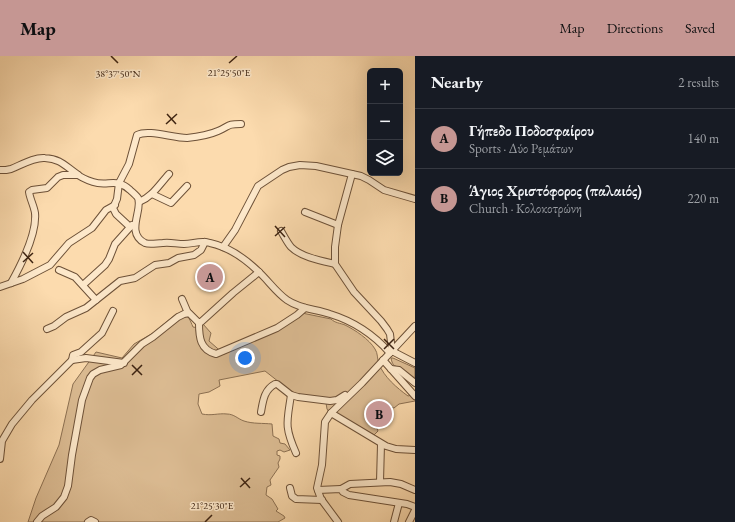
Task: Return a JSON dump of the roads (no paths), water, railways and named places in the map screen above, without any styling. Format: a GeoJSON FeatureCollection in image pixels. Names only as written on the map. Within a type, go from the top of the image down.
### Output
{"type":"FeatureCollection","features":[{"type":"Feature","properties":{"kind":"street"},"geometry":{"type":"LineString","coordinates":[[241,124],[228,125],[218,131],[194,137],[177,138],[156,134],[138,134],[135,138],[129,164],[118,183],[117,198],[113,208],[115,213],[133,225],[138,237],[146,243],[184,244],[205,242],[223,247],[243,259],[259,272],[283,297],[294,304],[330,314],[357,326],[371,335],[391,352],[415,363]]}},
{"type":"Feature","properties":{"kind":"street"},"geometry":{"type":"LineString","coordinates":[[0,170],[11,169],[43,158],[61,162],[78,175],[99,184],[118,183],[125,185],[135,194],[139,202],[133,225],[115,244],[108,261],[83,285]]}},
{"type":"Feature","properties":{"kind":"street"},"geometry":{"type":"LineString","coordinates":[[223,247],[236,227],[258,186],[289,167],[300,165],[316,166],[352,174],[369,180],[384,190],[415,199]]}},
{"type":"Feature","properties":{"kind":"street"},"geometry":{"type":"LineString","coordinates":[[139,202],[145,200],[152,194],[169,174]]}},
{"type":"Feature","properties":{"kind":"street"},"geometry":{"type":"LineString","coordinates":[[352,174],[338,225],[335,247],[335,264],[354,292],[390,334],[391,352]]}},
{"type":"Feature","properties":{"kind":"street"},"geometry":{"type":"LineString","coordinates":[[11,283],[23,259],[35,222],[35,212],[29,192],[32,190],[47,188],[58,177],[63,175],[78,175]]}},
{"type":"Feature","properties":{"kind":"street"},"geometry":{"type":"LineString","coordinates":[[152,194],[171,203],[187,186]]}},
{"type":"Feature","properties":{"kind":"street"},"geometry":{"type":"LineString","coordinates":[[0,287],[30,276],[50,265],[70,242],[94,227],[106,210],[115,205]]}},
{"type":"Feature","properties":{"kind":"street"},"geometry":{"type":"LineString","coordinates":[[305,212],[338,225]]}},
{"type":"Feature","properties":{"kind":"street"},"geometry":{"type":"LineString","coordinates":[[281,231],[289,244],[295,250],[320,261],[335,264]]}},
{"type":"Feature","properties":{"kind":"street"},"geometry":{"type":"LineString","coordinates":[[47,329],[54,326],[66,317],[81,310],[120,281],[135,278],[155,265],[169,263],[178,258],[197,253],[205,242]]}},
{"type":"Feature","properties":{"kind":"street"},"geometry":{"type":"LineString","coordinates":[[59,270],[75,277],[96,300]]}},
{"type":"Feature","properties":{"kind":"street"},"geometry":{"type":"LineString","coordinates":[[199,323],[259,272]]}},
{"type":"Feature","properties":{"kind":"street"},"geometry":{"type":"LineString","coordinates":[[182,299],[188,313],[199,323],[199,337],[202,346],[211,353],[216,354],[277,328],[298,315],[305,308]]}},
{"type":"Feature","properties":{"kind":"street"},"geometry":{"type":"LineString","coordinates":[[0,459],[2,441],[12,424],[32,400],[72,360],[73,355],[81,352],[102,333],[113,311]]}},
{"type":"Feature","properties":{"kind":"street"},"geometry":{"type":"LineString","coordinates":[[37,522],[42,516],[56,507],[64,497],[68,486],[82,400],[90,378],[93,374],[100,370],[119,366],[124,363],[142,344],[178,317],[188,313]]}},
{"type":"Feature","properties":{"kind":"street"},"geometry":{"type":"LineString","coordinates":[[338,522],[322,500],[317,486],[322,465],[324,425],[331,413],[415,326]]}},
{"type":"Feature","properties":{"kind":"street"},"geometry":{"type":"LineString","coordinates":[[72,360],[86,358],[124,363]]}},
{"type":"Feature","properties":{"kind":"street"},"geometry":{"type":"LineString","coordinates":[[383,360],[415,396]]}},
{"type":"Feature","properties":{"kind":"street"},"geometry":{"type":"LineString","coordinates":[[391,369],[399,370],[415,383]]}},
{"type":"Feature","properties":{"kind":"street"},"geometry":{"type":"LineString","coordinates":[[261,412],[264,397],[273,385],[277,384],[290,394],[305,398],[335,401],[344,396],[360,380],[366,378]]}},
{"type":"Feature","properties":{"kind":"street"},"geometry":{"type":"LineString","coordinates":[[290,394],[286,427],[296,452]]}},
{"type":"Feature","properties":{"kind":"street"},"geometry":{"type":"LineString","coordinates":[[331,413],[381,444],[396,449],[415,450]]}},
{"type":"Feature","properties":{"kind":"street"},"geometry":{"type":"LineString","coordinates":[[380,482],[381,444]]}},
{"type":"Feature","properties":{"kind":"street"},"geometry":{"type":"LineString","coordinates":[[318,490],[341,489],[349,484],[380,482],[398,484],[415,490]]}},
{"type":"Feature","properties":{"kind":"street"},"geometry":{"type":"LineString","coordinates":[[290,488],[292,496],[296,499],[322,500]]}},
{"type":"Feature","properties":{"kind":"street"},"geometry":{"type":"LineString","coordinates":[[341,489],[349,495],[399,503],[415,508],[409,522]]}},
{"type":"Feature","properties":{"kind":"street"},"geometry":{"type":"LineString","coordinates":[[394,522],[399,503]]}},
{"type":"Feature","properties":{"kind":"street"},"geometry":{"type":"LineString","coordinates":[[88,522],[91,520],[95,522]]}},
{"type":"Feature","properties":{"kind":"place","name":"Γήπεδο Ποδοσφαίρου"},"geometry":{"type":"Point","coordinates":[210,277]}},
{"type":"Feature","properties":{"kind":"place","name":"Άγιος Χριστόφορος (παλαιός)"},"geometry":{"type":"Point","coordinates":[379,414]}}]}
